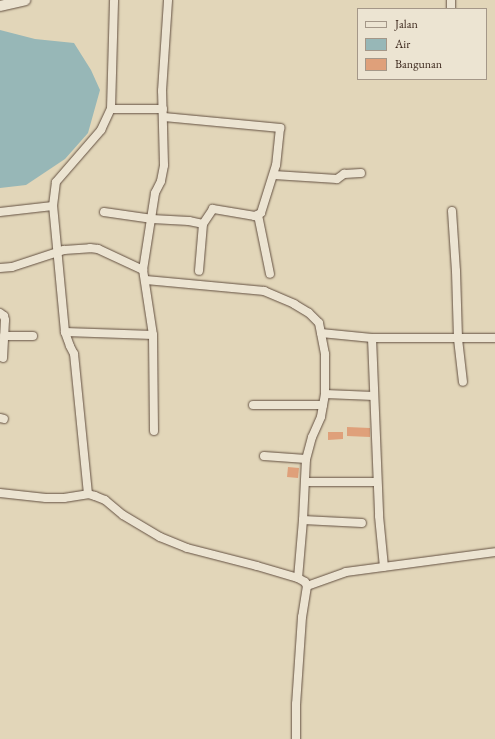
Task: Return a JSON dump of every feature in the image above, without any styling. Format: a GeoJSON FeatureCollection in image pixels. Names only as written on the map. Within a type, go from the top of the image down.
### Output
{"type":"FeatureCollection","features":[{"type":"Feature","properties":{"kind":"street"},"geometry":{"type":"LineString","coordinates":[[0,6],[25,0]]}},
{"type":"Feature","properties":{"kind":"street"},"geometry":{"type":"LineString","coordinates":[[88,494],[74,354],[66,332],[53,206],[56,182],[101,130],[111,109],[114,0]]}},
{"type":"Feature","properties":{"kind":"street"},"geometry":{"type":"LineString","coordinates":[[154,431],[153,335],[146,280],[143,270],[155,193],[161,181],[164,165],[162,84],[168,0]]}},
{"type":"Feature","properties":{"kind":"street"},"geometry":{"type":"LineString","coordinates":[[111,109],[163,113],[280,128],[274,175],[258,215],[270,274]]}},
{"type":"Feature","properties":{"kind":"street"},"geometry":{"type":"LineString","coordinates":[[274,175],[337,178],[344,174],[361,173]]}},
{"type":"Feature","properties":{"kind":"street"},"geometry":{"type":"LineString","coordinates":[[0,212],[53,206]]}},
{"type":"Feature","properties":{"kind":"street"},"geometry":{"type":"LineString","coordinates":[[199,271],[203,224],[213,209],[258,215]]}},
{"type":"Feature","properties":{"kind":"street"},"geometry":{"type":"LineString","coordinates":[[452,211],[456,271],[458,340],[463,382]]}},
{"type":"Feature","properties":{"kind":"street"},"geometry":{"type":"LineString","coordinates":[[104,212],[152,219],[189,221],[203,224]]}},
{"type":"Feature","properties":{"kind":"street"},"geometry":{"type":"LineString","coordinates":[[0,268],[12,267],[58,251],[90,248],[98,249],[143,270]]}},
{"type":"Feature","properties":{"kind":"street"},"geometry":{"type":"LineString","coordinates":[[146,280],[264,291],[294,304],[309,313],[319,323],[325,354],[325,394],[321,417],[312,437],[306,459],[306,482],[298,578]]}},
{"type":"Feature","properties":{"kind":"street"},"geometry":{"type":"LineString","coordinates":[[0,313],[5,320],[3,358]]}},
{"type":"Feature","properties":{"kind":"street"},"geometry":{"type":"LineString","coordinates":[[66,332],[153,335]]}},
{"type":"Feature","properties":{"kind":"street"},"geometry":{"type":"LineString","coordinates":[[321,334],[372,338],[458,340],[495,338]]}},
{"type":"Feature","properties":{"kind":"street"},"geometry":{"type":"LineString","coordinates":[[4,336],[33,336]]}},
{"type":"Feature","properties":{"kind":"street"},"geometry":{"type":"LineString","coordinates":[[372,338],[377,482],[384,567]]}},
{"type":"Feature","properties":{"kind":"street"},"geometry":{"type":"LineString","coordinates":[[325,394],[374,396]]}},
{"type":"Feature","properties":{"kind":"street"},"geometry":{"type":"LineString","coordinates":[[253,405],[323,405]]}},
{"type":"Feature","properties":{"kind":"street"},"geometry":{"type":"LineString","coordinates":[[264,456],[306,459]]}},
{"type":"Feature","properties":{"kind":"street"},"geometry":{"type":"LineString","coordinates":[[306,482],[377,482]]}},
{"type":"Feature","properties":{"kind":"street"},"geometry":{"type":"LineString","coordinates":[[0,493],[64,498],[88,494],[106,500],[123,515],[160,537],[187,548],[298,578],[307,586]]}},
{"type":"Feature","properties":{"kind":"street"},"geometry":{"type":"LineString","coordinates":[[303,520],[362,524]]}},
{"type":"Feature","properties":{"kind":"street"},"geometry":{"type":"LineString","coordinates":[[307,586],[346,572],[495,552]]}},
{"type":"Feature","properties":{"kind":"street"},"geometry":{"type":"LineString","coordinates":[[296,739],[296,704],[302,617],[307,586]]}},
{"type":"Feature","properties":{"kind":"water"},"geometry":{"type":"Polygon","coordinates":[[[0,30],[35,39],[74,43],[91,70],[100,90],[88,133],[65,159],[26,185],[0,188],[0,30]]]}},
{"type":"Feature","properties":{"kind":"building"},"geometry":{"type":"Polygon","coordinates":[[[347,427],[370,428],[370,437],[347,436],[347,427]]]}},
{"type":"Feature","properties":{"kind":"building"},"geometry":{"type":"Polygon","coordinates":[[[328,432],[343,432],[343,439],[328,440],[328,432]]]}},
{"type":"Feature","properties":{"kind":"building"},"geometry":{"type":"Polygon","coordinates":[[[288,467],[299,468],[298,478],[287,477],[288,467]]]}}]}
